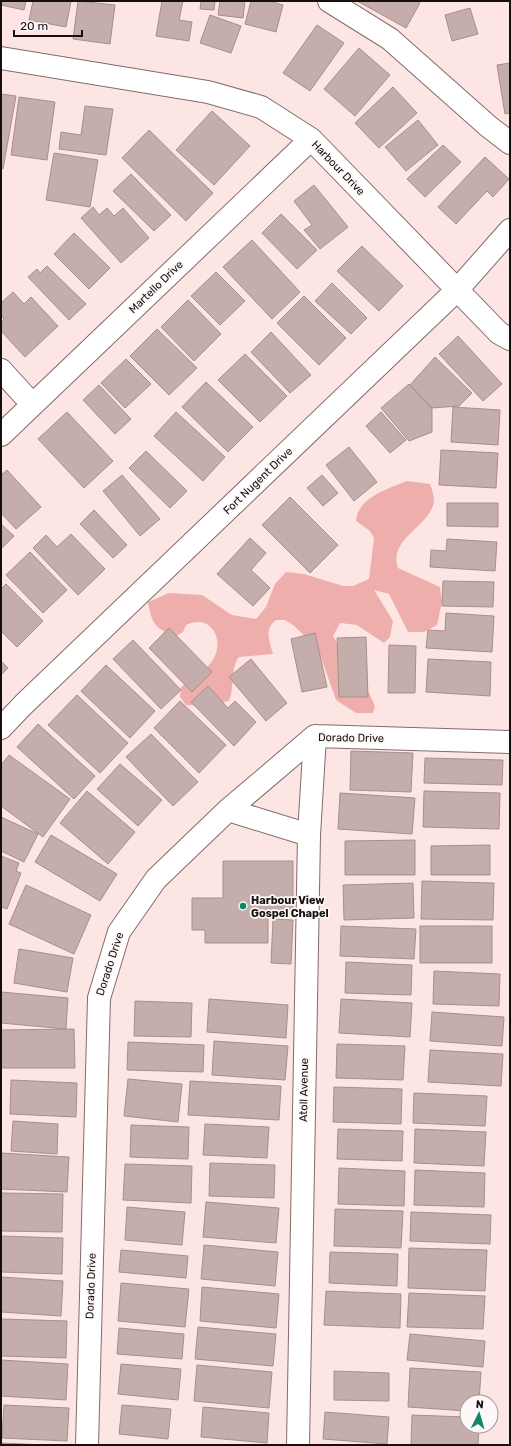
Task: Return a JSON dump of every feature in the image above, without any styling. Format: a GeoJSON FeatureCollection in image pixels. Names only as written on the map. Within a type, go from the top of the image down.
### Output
{"type":"FeatureCollection","features":[{"type":"Feature","properties":{"kind":"street"},"geometry":{"type":"LineString","coordinates":[[329,1],[390,38],[488,126],[510,143]]}},
{"type":"Feature","properties":{"kind":"street","name":"Harbour Drive"},"geometry":{"type":"LineString","coordinates":[[1,58],[208,92],[262,107],[311,139],[499,333],[510,339]]}},
{"type":"Feature","properties":{"kind":"street","name":"Martello Drive"},"geometry":{"type":"LineString","coordinates":[[1,435],[311,139]]}},
{"type":"Feature","properties":{"kind":"street","name":"Fort Nugent Drive"},"geometry":{"type":"LineString","coordinates":[[1,728],[24,704],[457,290],[510,230]]}},
{"type":"Feature","properties":{"kind":"street"},"geometry":{"type":"LineString","coordinates":[[1,370],[32,404]]}},
{"type":"Feature","properties":{"kind":"street","name":"Dorado Drive"},"geometry":{"type":"LineString","coordinates":[[87,1445],[99,998],[119,932],[156,879],[228,810],[315,736],[510,742]]}},
{"type":"Feature","properties":{"kind":"street","name":"Atoll Avenue"},"geometry":{"type":"LineString","coordinates":[[298,1445],[309,835],[315,736]]}},
{"type":"Feature","properties":{"kind":"street"},"geometry":{"type":"LineString","coordinates":[[228,810],[309,835]]}},
{"type":"Feature","properties":{"kind":"shaded area"},"geometry":{"type":"Polygon","coordinates":[[[407,481],[430,484],[434,502],[431,511],[404,541],[399,549],[396,558],[398,568],[440,587],[442,602],[437,625],[424,632],[408,632],[389,594],[374,590],[393,621],[390,637],[384,643],[357,625],[340,623],[333,636],[344,655],[361,676],[375,706],[373,713],[356,713],[336,700],[319,652],[313,644],[293,625],[285,620],[276,620],[270,628],[268,636],[273,654],[239,657],[236,661],[229,701],[204,706],[186,705],[180,697],[181,687],[210,664],[215,656],[217,639],[210,626],[204,623],[195,622],[186,625],[183,632],[176,636],[163,631],[153,621],[148,602],[169,593],[202,595],[232,615],[256,619],[266,607],[275,584],[286,572],[304,574],[343,586],[353,586],[369,579],[374,538],[370,531],[356,521],[358,513],[362,506],[375,495],[407,481]]]}},
{"type":"Feature","properties":{"kind":"building"},"geometry":{"type":"Polygon","coordinates":[[[1,1],[26,1],[24,10],[1,5],[1,1]]]}},
{"type":"Feature","properties":{"kind":"building"},"geometry":{"type":"Polygon","coordinates":[[[33,1],[71,1],[66,27],[29,20],[33,1]]]}},
{"type":"Feature","properties":{"kind":"building"},"geometry":{"type":"Polygon","coordinates":[[[78,1],[115,5],[110,44],[73,39],[78,1]]]}},
{"type":"Feature","properties":{"kind":"building"},"geometry":{"type":"Polygon","coordinates":[[[162,1],[183,1],[179,20],[192,22],[189,41],[156,36],[162,1]]]}},
{"type":"Feature","properties":{"kind":"building"},"geometry":{"type":"Polygon","coordinates":[[[201,1],[215,1],[214,10],[200,9],[201,1]]]}},
{"type":"Feature","properties":{"kind":"building"},"geometry":{"type":"Polygon","coordinates":[[[220,1],[245,1],[243,18],[218,15],[220,1]]]}},
{"type":"Feature","properties":{"kind":"building"},"geometry":{"type":"Polygon","coordinates":[[[251,1],[269,1],[283,5],[276,32],[245,24],[251,1]]]}},
{"type":"Feature","properties":{"kind":"building"},"geometry":{"type":"Polygon","coordinates":[[[357,1],[416,1],[420,3],[406,28],[357,1]]]}},
{"type":"Feature","properties":{"kind":"building"},"geometry":{"type":"Polygon","coordinates":[[[470,8],[478,34],[452,41],[445,15],[470,8]]]}},
{"type":"Feature","properties":{"kind":"building"},"geometry":{"type":"Polygon","coordinates":[[[210,15],[241,26],[231,53],[200,43],[210,15]]]}},
{"type":"Feature","properties":{"kind":"building"},"geometry":{"type":"Polygon","coordinates":[[[317,25],[344,43],[310,91],[283,73],[317,25]]]}},
{"type":"Feature","properties":{"kind":"building"},"geometry":{"type":"Polygon","coordinates":[[[359,48],[390,75],[355,116],[324,89],[359,48]]]}},
{"type":"Feature","properties":{"kind":"building"},"geometry":{"type":"Polygon","coordinates":[[[510,63],[510,113],[505,114],[497,65],[510,63]]]}},
{"type":"Feature","properties":{"kind":"building"},"geometry":{"type":"Polygon","coordinates":[[[393,87],[417,113],[379,148],[355,123],[393,87]]]}},
{"type":"Feature","properties":{"kind":"building"},"geometry":{"type":"Polygon","coordinates":[[[1,94],[16,96],[3,169],[1,168],[1,94]]]}},
{"type":"Feature","properties":{"kind":"building"},"geometry":{"type":"Polygon","coordinates":[[[19,97],[55,102],[47,160],[11,155],[19,97]]]}},
{"type":"Feature","properties":{"kind":"building"},"geometry":{"type":"Polygon","coordinates":[[[85,106],[113,109],[106,155],[59,149],[61,132],[81,135],[85,106]]]}},
{"type":"Feature","properties":{"kind":"building"},"geometry":{"type":"Polygon","coordinates":[[[212,111],[250,146],[214,185],[176,150],[212,111]]]}},
{"type":"Feature","properties":{"kind":"building"},"geometry":{"type":"Polygon","coordinates":[[[418,120],[438,145],[406,171],[385,147],[418,120]]]}},
{"type":"Feature","properties":{"kind":"building"},"geometry":{"type":"Polygon","coordinates":[[[149,130],[213,193],[186,221],[122,158],[149,130]]]}},
{"type":"Feature","properties":{"kind":"building"},"geometry":{"type":"Polygon","coordinates":[[[443,145],[461,162],[425,197],[407,179],[443,145]]]}},
{"type":"Feature","properties":{"kind":"building"},"geometry":{"type":"Polygon","coordinates":[[[54,153],[98,160],[90,207],[46,200],[54,153]]]}},
{"type":"Feature","properties":{"kind":"building"},"geometry":{"type":"Polygon","coordinates":[[[485,157],[509,179],[493,197],[487,191],[456,224],[438,207],[485,157]]]}},
{"type":"Feature","properties":{"kind":"building"},"geometry":{"type":"Polygon","coordinates":[[[131,174],[171,215],[154,231],[113,191],[131,174]]]}},
{"type":"Feature","properties":{"kind":"building"},"geometry":{"type":"Polygon","coordinates":[[[314,185],[348,227],[320,249],[304,230],[312,225],[294,201],[314,185]]]}},
{"type":"Feature","properties":{"kind":"building"},"geometry":{"type":"Polygon","coordinates":[[[93,207],[99,215],[107,208],[114,216],[123,208],[149,238],[121,263],[81,218],[93,207]]]}},
{"type":"Feature","properties":{"kind":"building"},"geometry":{"type":"Polygon","coordinates":[[[281,214],[317,250],[297,269],[262,233],[281,214]]]}},
{"type":"Feature","properties":{"kind":"building"},"geometry":{"type":"Polygon","coordinates":[[[74,233],[110,268],[89,289],[54,254],[74,233]]]}},
{"type":"Feature","properties":{"kind":"building"},"geometry":{"type":"Polygon","coordinates":[[[252,240],[300,292],[272,319],[223,267],[252,240]]]}},
{"type":"Feature","properties":{"kind":"building"},"geometry":{"type":"Polygon","coordinates":[[[362,246],[403,286],[379,311],[337,271],[362,246]]]}},
{"type":"Feature","properties":{"kind":"building"},"geometry":{"type":"Polygon","coordinates":[[[47,266],[86,304],[69,320],[28,277],[37,269],[40,273],[47,266]]]}},
{"type":"Feature","properties":{"kind":"building"},"geometry":{"type":"Polygon","coordinates":[[[216,272],[245,301],[220,325],[191,296],[216,272]]]}},
{"type":"Feature","properties":{"kind":"building"},"geometry":{"type":"Polygon","coordinates":[[[332,283],[367,318],[351,334],[315,301],[332,283]]]}},
{"type":"Feature","properties":{"kind":"building"},"geometry":{"type":"Polygon","coordinates":[[[13,292],[24,304],[31,297],[58,326],[25,357],[1,331],[1,322],[4,319],[1,316],[1,303],[13,292]]]}},
{"type":"Feature","properties":{"kind":"building"},"geometry":{"type":"Polygon","coordinates":[[[304,296],[346,338],[319,365],[277,323],[304,296]]]}},
{"type":"Feature","properties":{"kind":"building"},"geometry":{"type":"Polygon","coordinates":[[[188,300],[221,334],[194,361],[161,327],[188,300]]]}},
{"type":"Feature","properties":{"kind":"building"},"geometry":{"type":"Polygon","coordinates":[[[157,329],[197,368],[169,395],[130,356],[157,329]]]}},
{"type":"Feature","properties":{"kind":"building"},"geometry":{"type":"Polygon","coordinates":[[[271,332],[311,375],[290,393],[251,352],[271,332]]]}},
{"type":"Feature","properties":{"kind":"building"},"geometry":{"type":"Polygon","coordinates":[[[458,336],[502,384],[483,401],[439,354],[458,336]]]}},
{"type":"Feature","properties":{"kind":"building"},"geometry":{"type":"Polygon","coordinates":[[[245,354],[287,396],[260,422],[218,380],[245,354]]]}},
{"type":"Feature","properties":{"kind":"building"},"geometry":{"type":"Polygon","coordinates":[[[435,357],[472,393],[459,406],[432,408],[410,385],[435,357]]]}},
{"type":"Feature","properties":{"kind":"building"},"geometry":{"type":"Polygon","coordinates":[[[126,359],[151,384],[125,408],[101,383],[126,359]]]}},
{"type":"Feature","properties":{"kind":"building"},"geometry":{"type":"Polygon","coordinates":[[[206,382],[253,427],[228,452],[182,407],[206,382]]]}},
{"type":"Feature","properties":{"kind":"building"},"geometry":{"type":"Polygon","coordinates":[[[409,384],[432,409],[432,432],[409,441],[381,408],[409,384]]]}},
{"type":"Feature","properties":{"kind":"building"},"geometry":{"type":"Polygon","coordinates":[[[99,385],[131,419],[115,434],[83,400],[99,385]]]}},
{"type":"Feature","properties":{"kind":"building"},"geometry":{"type":"Polygon","coordinates":[[[453,407],[500,410],[498,445],[451,442],[453,407]]]}},
{"type":"Feature","properties":{"kind":"building"},"geometry":{"type":"Polygon","coordinates":[[[67,412],[113,461],[84,488],[38,439],[67,412]]]}},
{"type":"Feature","properties":{"kind":"building"},"geometry":{"type":"Polygon","coordinates":[[[176,412],[225,457],[203,481],[154,436],[176,412]]]}},
{"type":"Feature","properties":{"kind":"building"},"geometry":{"type":"Polygon","coordinates":[[[381,412],[406,440],[390,453],[366,426],[381,412]]]}},
{"type":"Feature","properties":{"kind":"building"},"geometry":{"type":"Polygon","coordinates":[[[349,447],[377,482],[354,501],[326,465],[349,447]]]}},
{"type":"Feature","properties":{"kind":"building"},"geometry":{"type":"Polygon","coordinates":[[[441,450],[498,453],[496,488],[439,485],[441,450]]]}},
{"type":"Feature","properties":{"kind":"building"},"geometry":{"type":"Polygon","coordinates":[[[146,451],[187,491],[170,508],[129,468],[146,451]]]}},
{"type":"Feature","properties":{"kind":"building"},"geometry":{"type":"Polygon","coordinates":[[[7,470],[41,507],[16,529],[1,513],[1,475],[7,470]]]}},
{"type":"Feature","properties":{"kind":"building"},"geometry":{"type":"Polygon","coordinates":[[[122,475],[160,519],[140,536],[103,491],[122,475]]]}},
{"type":"Feature","properties":{"kind":"building"},"geometry":{"type":"Polygon","coordinates":[[[322,475],[338,493],[323,506],[307,488],[322,475]]]}},
{"type":"Feature","properties":{"kind":"building"},"geometry":{"type":"Polygon","coordinates":[[[290,497],[338,545],[310,573],[262,525],[290,497]]]}},
{"type":"Feature","properties":{"kind":"building"},"geometry":{"type":"Polygon","coordinates":[[[447,503],[498,503],[498,527],[447,526],[447,503]]]}},
{"type":"Feature","properties":{"kind":"building"},"geometry":{"type":"Polygon","coordinates":[[[94,510],[127,545],[113,558],[80,524],[94,510]]]}},
{"type":"Feature","properties":{"kind":"building"},"geometry":{"type":"Polygon","coordinates":[[[1,524],[14,536],[1,549],[1,524]]]}},
{"type":"Feature","properties":{"kind":"building"},"geometry":{"type":"Polygon","coordinates":[[[71,534],[105,569],[78,595],[33,548],[46,535],[57,547],[71,534]]]}},
{"type":"Feature","properties":{"kind":"building"},"geometry":{"type":"Polygon","coordinates":[[[250,538],[266,553],[251,570],[270,588],[253,606],[217,574],[250,538]]]}},
{"type":"Feature","properties":{"kind":"building"},"geometry":{"type":"Polygon","coordinates":[[[447,539],[497,542],[495,571],[430,567],[431,550],[446,551],[447,539]]]}},
{"type":"Feature","properties":{"kind":"building"},"geometry":{"type":"Polygon","coordinates":[[[30,552],[67,590],[43,613],[6,575],[30,552]]]}},
{"type":"Feature","properties":{"kind":"building"},"geometry":{"type":"Polygon","coordinates":[[[443,581],[494,582],[493,607],[442,606],[443,581]]]}},
{"type":"Feature","properties":{"kind":"building"},"geometry":{"type":"Polygon","coordinates":[[[6,584],[43,621],[17,647],[1,631],[1,589],[6,584]]]}},
{"type":"Feature","properties":{"kind":"building"},"geometry":{"type":"Polygon","coordinates":[[[446,613],[494,616],[492,652],[426,648],[428,630],[445,631],[446,613]]]}},
{"type":"Feature","properties":{"kind":"building"},"geometry":{"type":"Polygon","coordinates":[[[169,628],[212,672],[192,692],[149,648],[169,628]]]}},
{"type":"Feature","properties":{"kind":"building"},"geometry":{"type":"Polygon","coordinates":[[[315,633],[327,687],[302,692],[291,639],[315,633]]]}},
{"type":"Feature","properties":{"kind":"building"},"geometry":{"type":"Polygon","coordinates":[[[366,637],[368,697],[339,697],[337,638],[366,637]]]}},
{"type":"Feature","properties":{"kind":"building"},"geometry":{"type":"Polygon","coordinates":[[[133,640],[181,690],[161,709],[113,659],[133,640]]]}},
{"type":"Feature","properties":{"kind":"building"},"geometry":{"type":"Polygon","coordinates":[[[389,645],[416,646],[415,693],[388,693],[389,645]]]}},
{"type":"Feature","properties":{"kind":"building"},"geometry":{"type":"Polygon","coordinates":[[[251,659],[287,703],[266,721],[229,677],[251,659]]]}},
{"type":"Feature","properties":{"kind":"building"},"geometry":{"type":"Polygon","coordinates":[[[428,659],[491,662],[490,696],[426,692],[428,659]]]}},
{"type":"Feature","properties":{"kind":"building"},"geometry":{"type":"Polygon","coordinates":[[[1,661],[8,668],[1,675],[1,661]]]}},
{"type":"Feature","properties":{"kind":"building"},"geometry":{"type":"Polygon","coordinates":[[[106,665],[155,711],[130,738],[81,691],[106,665]]]}},
{"type":"Feature","properties":{"kind":"building"},"geometry":{"type":"Polygon","coordinates":[[[208,686],[228,708],[235,701],[256,722],[234,746],[191,702],[208,686]]]}},
{"type":"Feature","properties":{"kind":"building"},"geometry":{"type":"Polygon","coordinates":[[[77,695],[128,743],[100,773],[48,725],[77,695]]]}},
{"type":"Feature","properties":{"kind":"building"},"geometry":{"type":"Polygon","coordinates":[[[180,701],[226,745],[199,773],[154,728],[180,701]]]}},
{"type":"Feature","properties":{"kind":"building"},"geometry":{"type":"Polygon","coordinates":[[[38,724],[95,776],[74,799],[17,747],[38,724]]]}},
{"type":"Feature","properties":{"kind":"building"},"geometry":{"type":"Polygon","coordinates":[[[151,734],[198,782],[173,806],[126,757],[151,734]]]}},
{"type":"Feature","properties":{"kind":"building"},"geometry":{"type":"Polygon","coordinates":[[[351,751],[413,753],[411,792],[350,790],[351,751]]]}},
{"type":"Feature","properties":{"kind":"building"},"geometry":{"type":"Polygon","coordinates":[[[9,755],[70,799],[43,837],[1,806],[1,765],[9,755]]]}},
{"type":"Feature","properties":{"kind":"building"},"geometry":{"type":"Polygon","coordinates":[[[425,758],[503,760],[502,785],[424,783],[425,758]]]}},
{"type":"Feature","properties":{"kind":"building"},"geometry":{"type":"Polygon","coordinates":[[[120,764],[162,800],[138,826],[97,789],[120,764]]]}},
{"type":"Feature","properties":{"kind":"building"},"geometry":{"type":"Polygon","coordinates":[[[87,791],[135,832],[108,864],[60,823],[87,791]]]}},
{"type":"Feature","properties":{"kind":"building"},"geometry":{"type":"Polygon","coordinates":[[[424,791],[500,793],[499,829],[423,827],[424,791]]]}},
{"type":"Feature","properties":{"kind":"building"},"geometry":{"type":"Polygon","coordinates":[[[340,793],[415,798],[412,834],[338,829],[340,793]]]}},
{"type":"Feature","properties":{"kind":"building"},"geometry":{"type":"Polygon","coordinates":[[[1,817],[38,834],[24,862],[1,851],[1,817]]]}},
{"type":"Feature","properties":{"kind":"building"},"geometry":{"type":"Polygon","coordinates":[[[51,835],[117,874],[100,901],[35,862],[51,835]]]}},
{"type":"Feature","properties":{"kind":"building"},"geometry":{"type":"Polygon","coordinates":[[[415,840],[415,875],[345,875],[345,841],[415,840]]]}},
{"type":"Feature","properties":{"kind":"building"},"geometry":{"type":"Polygon","coordinates":[[[490,845],[490,875],[431,875],[431,846],[490,845]]]}},
{"type":"Feature","properties":{"kind":"building"},"geometry":{"type":"Polygon","coordinates":[[[1,856],[19,863],[16,871],[21,873],[7,909],[1,907],[1,856]]]}},
{"type":"Feature","properties":{"kind":"building","name":"Harbour View Gospel Chapel"},"geometry":{"type":"Polygon","coordinates":[[[223,861],[293,861],[293,914],[268,914],[268,943],[205,943],[205,930],[192,930],[192,898],[223,898],[223,861]]]}},
{"type":"Feature","properties":{"kind":"building"},"geometry":{"type":"Polygon","coordinates":[[[422,881],[494,883],[493,920],[421,919],[422,881]]]}},
{"type":"Feature","properties":{"kind":"building"},"geometry":{"type":"Polygon","coordinates":[[[413,883],[414,918],[344,920],[343,885],[413,883]]]}},
{"type":"Feature","properties":{"kind":"building"},"geometry":{"type":"Polygon","coordinates":[[[26,885],[91,915],[74,954],[9,924],[26,885]]]}},
{"type":"Feature","properties":{"kind":"building"},"geometry":{"type":"Polygon","coordinates":[[[273,919],[293,920],[291,964],[271,963],[273,919]]]}},
{"type":"Feature","properties":{"kind":"building"},"geometry":{"type":"Polygon","coordinates":[[[341,926],[416,929],[414,959],[340,956],[341,926]]]}},
{"type":"Feature","properties":{"kind":"building"},"geometry":{"type":"Polygon","coordinates":[[[420,926],[492,926],[492,963],[420,963],[420,926]]]}},
{"type":"Feature","properties":{"kind":"building"},"geometry":{"type":"Polygon","coordinates":[[[19,949],[73,958],[67,992],[14,983],[19,949]]]}},
{"type":"Feature","properties":{"kind":"building"},"geometry":{"type":"Polygon","coordinates":[[[346,962],[412,965],[411,995],[345,993],[346,962]]]}},
{"type":"Feature","properties":{"kind":"building"},"geometry":{"type":"Polygon","coordinates":[[[434,971],[500,974],[499,1006],[433,1004],[434,971]]]}},
{"type":"Feature","properties":{"kind":"building"},"geometry":{"type":"Polygon","coordinates":[[[1,992],[68,998],[66,1029],[1,1023],[1,992]]]}},
{"type":"Feature","properties":{"kind":"building"},"geometry":{"type":"Polygon","coordinates":[[[209,999],[288,1005],[286,1038],[207,1032],[209,999]]]}},
{"type":"Feature","properties":{"kind":"building"},"geometry":{"type":"Polygon","coordinates":[[[341,999],[412,1003],[410,1037],[339,1033],[341,999]]]}},
{"type":"Feature","properties":{"kind":"building"},"geometry":{"type":"Polygon","coordinates":[[[135,1001],[192,1003],[191,1037],[134,1036],[135,1001]]]}},
{"type":"Feature","properties":{"kind":"building"},"geometry":{"type":"Polygon","coordinates":[[[432,1012],[504,1017],[502,1046],[430,1041],[432,1012]]]}},
{"type":"Feature","properties":{"kind":"building"},"geometry":{"type":"Polygon","coordinates":[[[74,1029],[75,1068],[1,1068],[1,1030],[74,1029]]]}},
{"type":"Feature","properties":{"kind":"building"},"geometry":{"type":"Polygon","coordinates":[[[214,1041],[288,1046],[285,1080],[212,1075],[214,1041]]]}},
{"type":"Feature","properties":{"kind":"building"},"geometry":{"type":"Polygon","coordinates":[[[128,1042],[204,1045],[203,1072],[127,1070],[128,1042]]]}},
{"type":"Feature","properties":{"kind":"building"},"geometry":{"type":"Polygon","coordinates":[[[337,1044],[405,1046],[403,1080],[336,1078],[337,1044]]]}},
{"type":"Feature","properties":{"kind":"building"},"geometry":{"type":"Polygon","coordinates":[[[430,1050],[503,1054],[501,1086],[428,1082],[430,1050]]]}},
{"type":"Feature","properties":{"kind":"building"},"geometry":{"type":"Polygon","coordinates":[[[128,1079],[182,1084],[178,1122],[124,1116],[128,1079]]]}},
{"type":"Feature","properties":{"kind":"building"},"geometry":{"type":"Polygon","coordinates":[[[11,1080],[77,1083],[76,1117],[10,1114],[11,1080]]]}},
{"type":"Feature","properties":{"kind":"building"},"geometry":{"type":"Polygon","coordinates":[[[190,1081],[281,1086],[279,1120],[188,1115],[190,1081]]]}},
{"type":"Feature","properties":{"kind":"building"},"geometry":{"type":"Polygon","coordinates":[[[334,1087],[402,1089],[401,1124],[333,1122],[334,1087]]]}},
{"type":"Feature","properties":{"kind":"building"},"geometry":{"type":"Polygon","coordinates":[[[414,1093],[487,1096],[485,1126],[413,1123],[414,1093]]]}},
{"type":"Feature","properties":{"kind":"building"},"geometry":{"type":"Polygon","coordinates":[[[13,1121],[58,1124],[57,1154],[11,1151],[13,1121]]]}},
{"type":"Feature","properties":{"kind":"building"},"geometry":{"type":"Polygon","coordinates":[[[205,1124],[269,1127],[267,1158],[203,1155],[205,1124]]]}},
{"type":"Feature","properties":{"kind":"building"},"geometry":{"type":"Polygon","coordinates":[[[131,1125],[189,1127],[188,1159],[130,1157],[131,1125]]]}},
{"type":"Feature","properties":{"kind":"building"},"geometry":{"type":"Polygon","coordinates":[[[338,1129],[403,1131],[402,1161],[337,1159],[338,1129]]]}},
{"type":"Feature","properties":{"kind":"building"},"geometry":{"type":"Polygon","coordinates":[[[415,1129],[486,1132],[484,1166],[414,1163],[415,1129]]]}},
{"type":"Feature","properties":{"kind":"building"},"geometry":{"type":"Polygon","coordinates":[[[1,1153],[69,1157],[67,1192],[1,1189],[1,1153]]]}},
{"type":"Feature","properties":{"kind":"building"},"geometry":{"type":"Polygon","coordinates":[[[210,1163],[275,1165],[274,1198],[209,1196],[210,1163]]]}},
{"type":"Feature","properties":{"kind":"building"},"geometry":{"type":"Polygon","coordinates":[[[125,1164],[192,1166],[191,1203],[123,1200],[125,1164]]]}},
{"type":"Feature","properties":{"kind":"building"},"geometry":{"type":"Polygon","coordinates":[[[339,1168],[405,1171],[404,1206],[338,1204],[339,1168]]]}},
{"type":"Feature","properties":{"kind":"building"},"geometry":{"type":"Polygon","coordinates":[[[415,1170],[485,1173],[484,1207],[414,1205],[415,1170]]]}},
{"type":"Feature","properties":{"kind":"building"},"geometry":{"type":"Polygon","coordinates":[[[1,1193],[63,1194],[62,1232],[1,1231],[1,1193]]]}},
{"type":"Feature","properties":{"kind":"building"},"geometry":{"type":"Polygon","coordinates":[[[206,1202],[279,1208],[276,1243],[203,1237],[206,1202]]]}},
{"type":"Feature","properties":{"kind":"building"},"geometry":{"type":"Polygon","coordinates":[[[127,1207],[185,1212],[182,1245],[125,1240],[127,1207]]]}},
{"type":"Feature","properties":{"kind":"building"},"geometry":{"type":"Polygon","coordinates":[[[335,1209],[403,1211],[401,1248],[334,1246],[335,1209]]]}},
{"type":"Feature","properties":{"kind":"building"},"geometry":{"type":"Polygon","coordinates":[[[411,1212],[491,1215],[490,1244],[410,1241],[411,1212]]]}},
{"type":"Feature","properties":{"kind":"building"},"geometry":{"type":"Polygon","coordinates":[[[1,1236],[63,1238],[62,1274],[1,1272],[1,1236]]]}},
{"type":"Feature","properties":{"kind":"building"},"geometry":{"type":"Polygon","coordinates":[[[204,1245],[278,1252],[275,1286],[201,1279],[204,1245]]]}},
{"type":"Feature","properties":{"kind":"building"},"geometry":{"type":"Polygon","coordinates":[[[409,1248],[487,1250],[485,1291],[408,1288],[409,1248]]]}},
{"type":"Feature","properties":{"kind":"building"},"geometry":{"type":"Polygon","coordinates":[[[121,1250],[188,1256],[186,1278],[119,1272],[121,1250]]]}},
{"type":"Feature","properties":{"kind":"building"},"geometry":{"type":"Polygon","coordinates":[[[330,1252],[398,1254],[397,1286],[329,1283],[330,1252]]]}},
{"type":"Feature","properties":{"kind":"building"},"geometry":{"type":"Polygon","coordinates":[[[1,1277],[63,1281],[61,1316],[1,1312],[1,1277]]]}},
{"type":"Feature","properties":{"kind":"building"},"geometry":{"type":"Polygon","coordinates":[[[121,1283],[189,1289],[185,1327],[118,1321],[121,1283]]]}},
{"type":"Feature","properties":{"kind":"building"},"geometry":{"type":"Polygon","coordinates":[[[202,1287],[279,1294],[276,1328],[200,1321],[202,1287]]]}},
{"type":"Feature","properties":{"kind":"building"},"geometry":{"type":"Polygon","coordinates":[[[326,1291],[401,1294],[400,1328],[324,1325],[326,1291]]]}},
{"type":"Feature","properties":{"kind":"building"},"geometry":{"type":"Polygon","coordinates":[[[409,1293],[485,1296],[483,1329],[407,1327],[409,1293]]]}},
{"type":"Feature","properties":{"kind":"building"},"geometry":{"type":"Polygon","coordinates":[[[1,1319],[67,1321],[66,1358],[1,1356],[1,1319]]]}},
{"type":"Feature","properties":{"kind":"building"},"geometry":{"type":"Polygon","coordinates":[[[198,1327],[276,1334],[273,1366],[195,1359],[198,1327]]]}},
{"type":"Feature","properties":{"kind":"building"},"geometry":{"type":"Polygon","coordinates":[[[119,1328],[184,1334],[182,1359],[117,1354],[119,1328]]]}},
{"type":"Feature","properties":{"kind":"building"},"geometry":{"type":"Polygon","coordinates":[[[410,1334],[485,1341],[483,1367],[407,1360],[410,1334]]]}},
{"type":"Feature","properties":{"kind":"building"},"geometry":{"type":"Polygon","coordinates":[[[1,1360],[68,1364],[66,1400],[1,1396],[1,1360]]]}},
{"type":"Feature","properties":{"kind":"building"},"geometry":{"type":"Polygon","coordinates":[[[121,1364],[181,1369],[178,1400],[118,1394],[121,1364]]]}},
{"type":"Feature","properties":{"kind":"building"},"geometry":{"type":"Polygon","coordinates":[[[197,1365],[272,1372],[269,1408],[194,1401],[197,1365]]]}},
{"type":"Feature","properties":{"kind":"building"},"geometry":{"type":"Polygon","coordinates":[[[410,1368],[481,1372],[480,1394],[459,1394],[459,1410],[408,1407],[410,1368]]]}},
{"type":"Feature","properties":{"kind":"building"},"geometry":{"type":"Polygon","coordinates":[[[334,1371],[389,1373],[389,1401],[334,1400],[334,1371]]]}},
{"type":"Feature","properties":{"kind":"building"},"geometry":{"type":"Polygon","coordinates":[[[4,1405],[69,1408],[67,1441],[2,1438],[4,1405]]]}},
{"type":"Feature","properties":{"kind":"building"},"geometry":{"type":"Polygon","coordinates":[[[122,1405],[171,1409],[168,1439],[119,1434],[122,1405]]]}},
{"type":"Feature","properties":{"kind":"building"},"geometry":{"type":"Polygon","coordinates":[[[203,1407],[269,1413],[267,1443],[201,1437],[203,1407]]]}},
{"type":"Feature","properties":{"kind":"building"},"geometry":{"type":"Polygon","coordinates":[[[325,1412],[389,1417],[387,1444],[323,1439],[325,1412]]]}},
{"type":"Feature","properties":{"kind":"building"},"geometry":{"type":"Polygon","coordinates":[[[412,1415],[459,1417],[459,1434],[479,1434],[478,1445],[411,1445],[412,1415]]]}},
{"type":"Feature","properties":{"kind":"building"},"geometry":{"type":"Polygon","coordinates":[[[2,1443],[44,1445],[2,1445],[2,1443]]]}},
{"type":"Feature","properties":{"kind":"place","name":"Harbour View Gospel Chapel"},"geometry":{"type":"Point","coordinates":[243,906]}}]}
